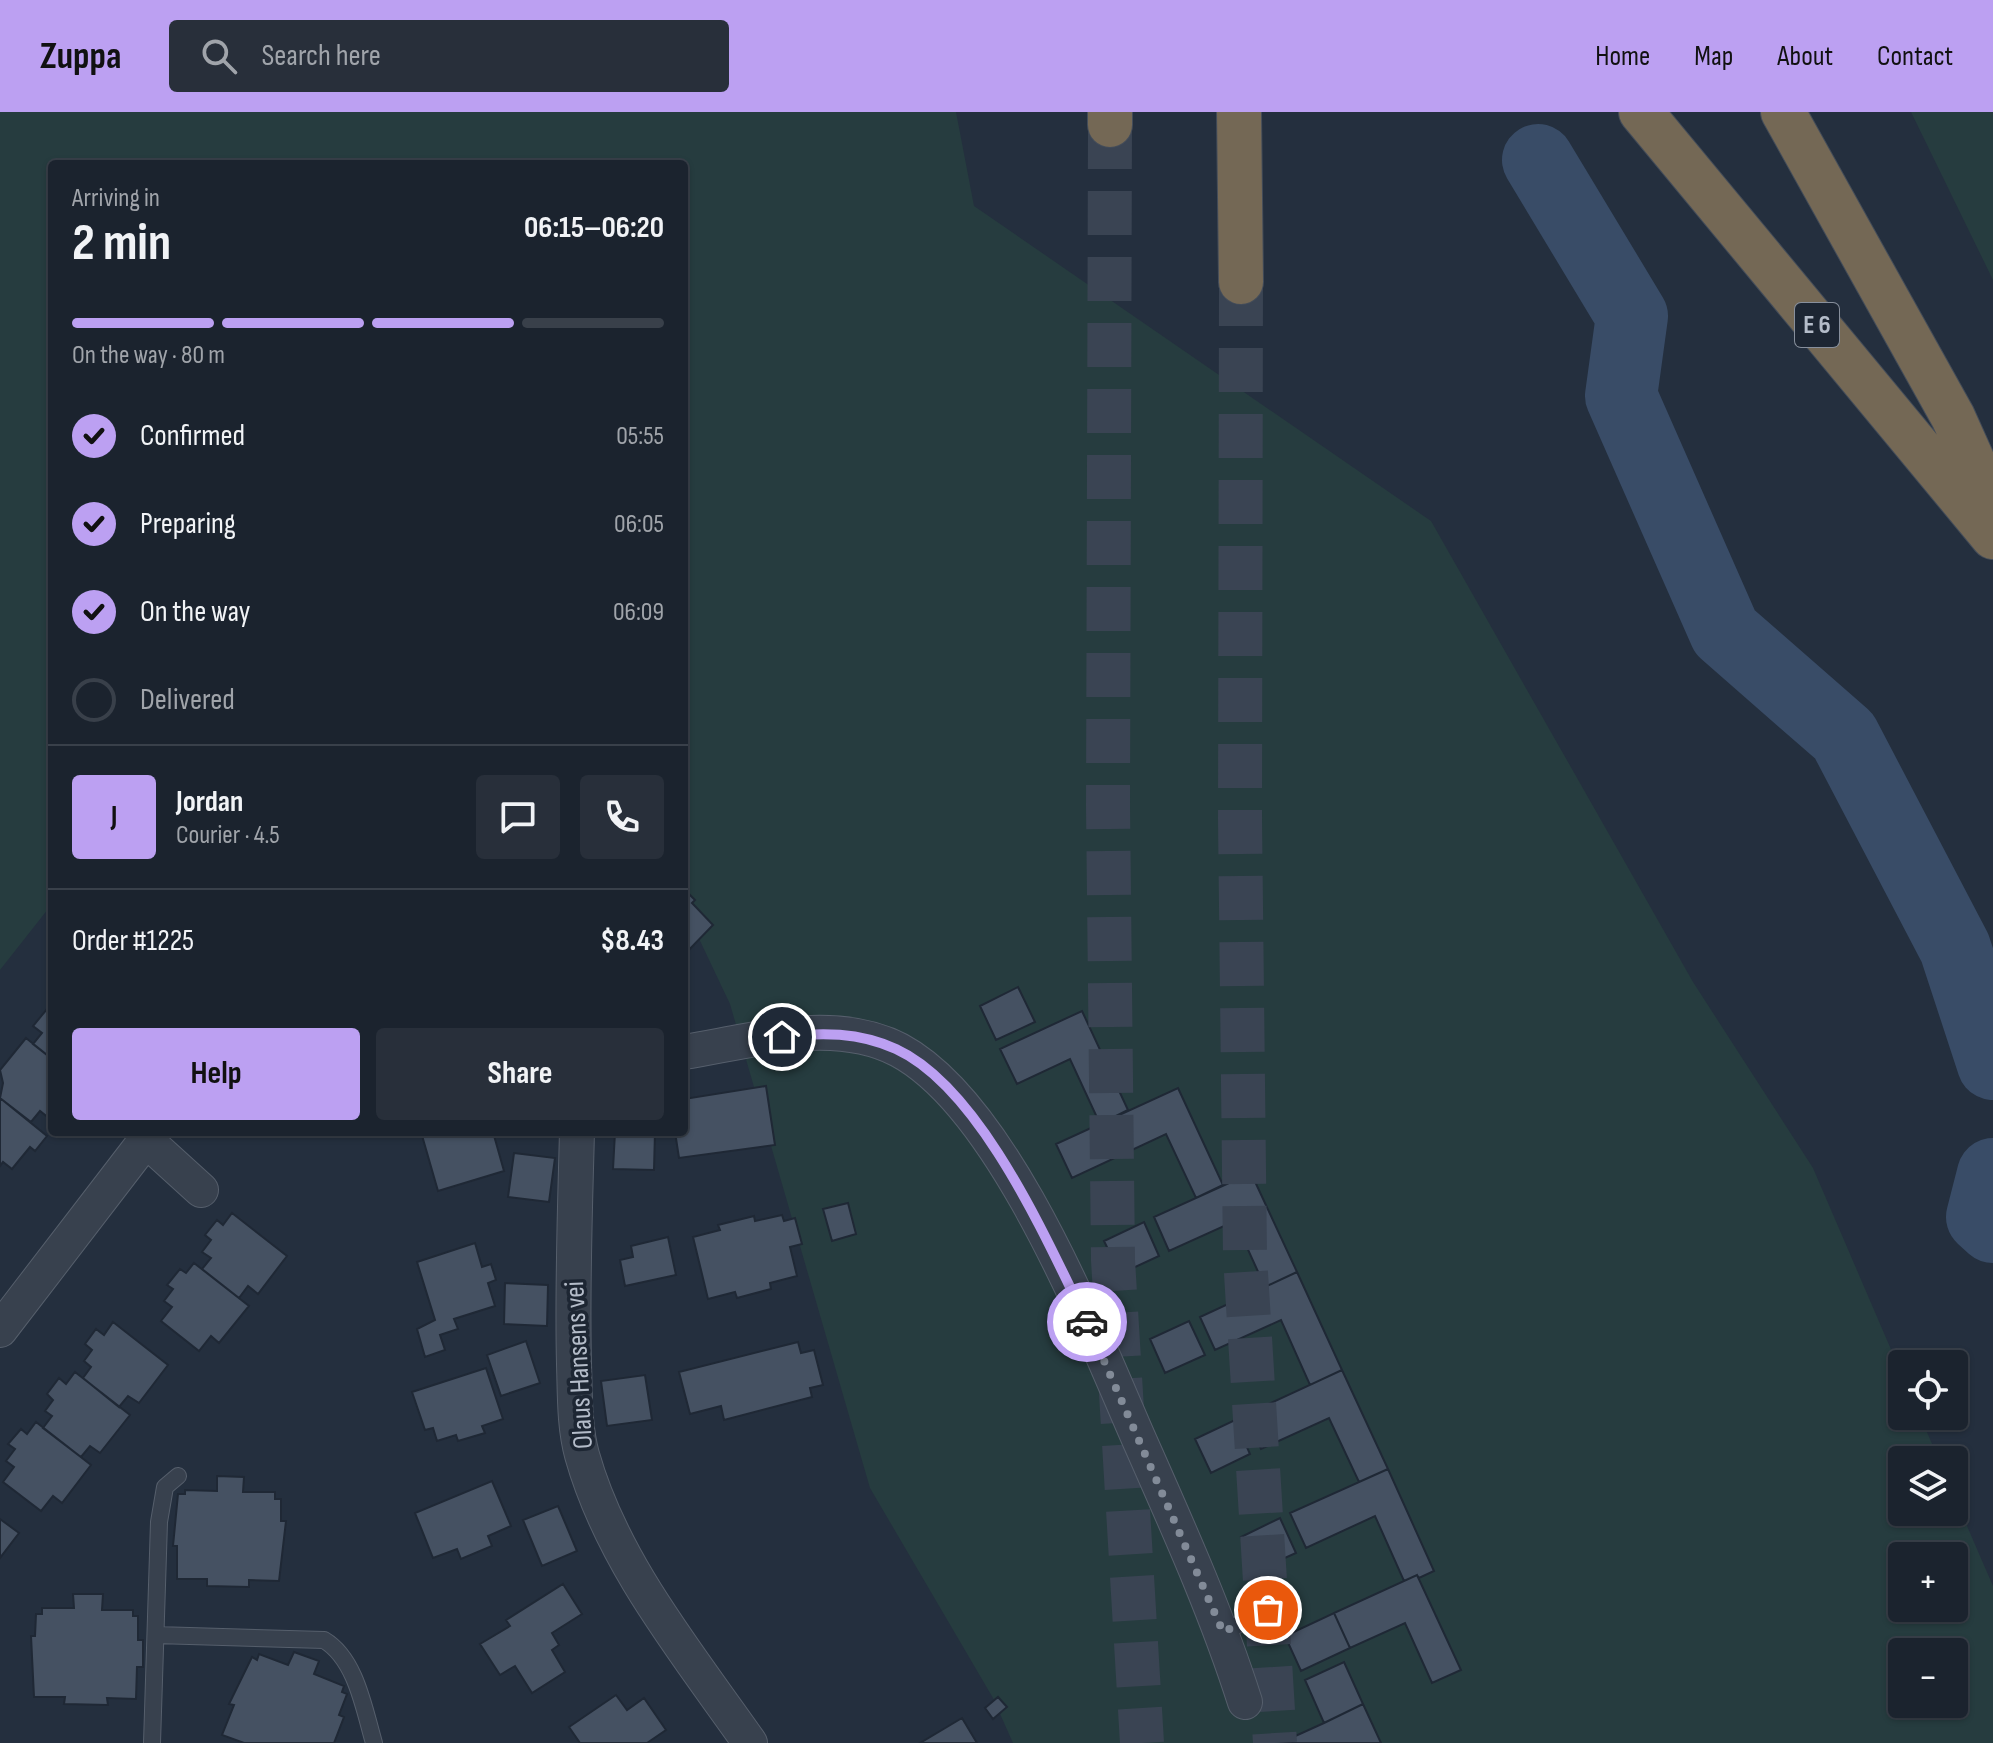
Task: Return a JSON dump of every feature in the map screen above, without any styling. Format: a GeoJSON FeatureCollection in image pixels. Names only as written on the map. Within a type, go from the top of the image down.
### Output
{"type":"FeatureCollection","features":[{"type":"Feature","properties":{"kind":"highway"},"geometry":{"type":"LineString","coordinates":[[1239,112],[1241,282]]}},
{"type":"Feature","properties":{"kind":"highway","name":"E 6"},"geometry":{"type":"LineString","coordinates":[[1641,112],[1993,537]]}},
{"type":"Feature","properties":{"kind":"highway"},"geometry":{"type":"LineString","coordinates":[[1783,112],[1953,417],[1993,506]]}},
{"type":"Feature","properties":{"kind":"street"},"geometry":{"type":"LineString","coordinates":[[688,1051],[782,1037],[839,1034],[870,1039],[898,1050],[944,1086],[996,1150],[1034,1213],[1088,1324],[1223,1632],[1245,1702]]}},
{"type":"Feature","properties":{"kind":"street"},"geometry":{"type":"LineString","coordinates":[[0,1330],[149,1136],[201,1190]]}},
{"type":"Feature","properties":{"kind":"street","name":"Olaus Hansens vei"},"geometry":{"type":"LineString","coordinates":[[577,1136],[573,1325],[581,1451],[594,1491],[623,1552],[657,1611],[750,1743]]}},
{"type":"Feature","properties":{"kind":"lane"},"geometry":{"type":"LineString","coordinates":[[152,1743],[162,1496],[169,1481],[178,1476]]}},
{"type":"Feature","properties":{"kind":"lane"},"geometry":{"type":"LineString","coordinates":[[1223,1632],[1290,1600]]}},
{"type":"Feature","properties":{"kind":"lane"},"geometry":{"type":"LineString","coordinates":[[156,1635],[324,1640],[339,1652],[353,1677],[374,1743]]}},
{"type":"Feature","properties":{"kind":"green space"},"geometry":{"type":"Polygon","coordinates":[[[0,112],[956,112],[974,206],[1431,521],[1693,982],[1813,1168],[1891,1350],[1888,1350],[1888,1430],[1926,1430],[1933,1446],[1888,1446],[1888,1526],[1967,1526],[1993,1586],[1993,1743],[1013,1743],[993,1698],[870,1488],[730,1004],[688,915],[688,160],[48,160],[48,909],[0,970],[0,112]]]}},
{"type":"Feature","properties":{"kind":"green space"},"geometry":{"type":"Polygon","coordinates":[[[1911,112],[1993,112],[1993,280],[1911,112]]]}},
{"type":"Feature","properties":{"kind":"building"},"geometry":{"type":"Polygon","coordinates":[[[688,893],[695,900],[692,903],[713,925],[688,951],[688,893]]]}},
{"type":"Feature","properties":{"kind":"building"},"geometry":{"type":"Polygon","coordinates":[[[1018,987],[1035,1022],[996,1040],[980,1006],[1018,987]]]}},
{"type":"Feature","properties":{"kind":"building"},"geometry":{"type":"Polygon","coordinates":[[[48,1008],[48,1056],[33,1044],[42,1033],[33,1026],[48,1008]]]}},
{"type":"Feature","properties":{"kind":"building"},"geometry":{"type":"Polygon","coordinates":[[[1082,1011],[1128,1110],[1100,1124],[1070,1059],[1017,1084],[1000,1049],[1082,1011]]]}},
{"type":"Feature","properties":{"kind":"building"},"geometry":{"type":"Polygon","coordinates":[[[26,1038],[48,1056],[48,1117],[40,1111],[31,1122],[0,1098],[3,1083],[0,1070],[26,1038]]]}},
{"type":"Feature","properties":{"kind":"building"},"geometry":{"type":"Polygon","coordinates":[[[766,1086],[775,1145],[679,1158],[676,1136],[688,1136],[688,1098],[766,1086]]]}},
{"type":"Feature","properties":{"kind":"building"},"geometry":{"type":"Polygon","coordinates":[[[1178,1088],[1223,1185],[1196,1198],[1166,1134],[1072,1178],[1056,1144],[1178,1088]]]}},
{"type":"Feature","properties":{"kind":"building"},"geometry":{"type":"Polygon","coordinates":[[[0,1098],[47,1136],[35,1151],[30,1147],[12,1169],[3,1162],[0,1166],[0,1098]]]}},
{"type":"Feature","properties":{"kind":"building"},"geometry":{"type":"Polygon","coordinates":[[[422,1136],[494,1136],[504,1171],[438,1191],[422,1136]]]}},
{"type":"Feature","properties":{"kind":"building"},"geometry":{"type":"Polygon","coordinates":[[[615,1136],[655,1136],[654,1170],[613,1169],[615,1136]]]}},
{"type":"Feature","properties":{"kind":"building"},"geometry":{"type":"Polygon","coordinates":[[[514,1153],[555,1158],[549,1202],[508,1197],[514,1153]]]}},
{"type":"Feature","properties":{"kind":"building"},"geometry":{"type":"Polygon","coordinates":[[[1251,1173],[1297,1272],[1265,1287],[1235,1221],[1169,1251],[1154,1217],[1251,1173]]]}},
{"type":"Feature","properties":{"kind":"building"},"geometry":{"type":"Polygon","coordinates":[[[848,1203],[856,1234],[832,1241],[823,1209],[848,1203]]]}},
{"type":"Feature","properties":{"kind":"building"},"geometry":{"type":"Polygon","coordinates":[[[232,1213],[287,1256],[258,1294],[248,1286],[239,1298],[202,1269],[211,1258],[202,1252],[211,1240],[205,1235],[217,1220],[223,1225],[232,1213]]]}},
{"type":"Feature","properties":{"kind":"building"},"geometry":{"type":"Polygon","coordinates":[[[782,1215],[784,1221],[795,1218],[802,1244],[790,1247],[797,1276],[770,1283],[771,1289],[737,1298],[735,1292],[708,1299],[693,1237],[720,1230],[718,1225],[754,1216],[755,1221],[782,1215]]]}},
{"type":"Feature","properties":{"kind":"building"},"geometry":{"type":"Polygon","coordinates":[[[1144,1222],[1159,1256],[1120,1274],[1104,1241],[1144,1222]]]}},
{"type":"Feature","properties":{"kind":"building"},"geometry":{"type":"Polygon","coordinates":[[[668,1237],[676,1275],[625,1286],[620,1260],[633,1257],[631,1246],[668,1237]]]}},
{"type":"Feature","properties":{"kind":"building"},"geometry":{"type":"Polygon","coordinates":[[[475,1243],[482,1267],[491,1264],[496,1280],[488,1283],[495,1306],[454,1319],[458,1329],[440,1335],[445,1350],[425,1357],[417,1329],[435,1320],[417,1262],[475,1243]]]}},
{"type":"Feature","properties":{"kind":"building"},"geometry":{"type":"Polygon","coordinates":[[[194,1263],[249,1306],[219,1343],[211,1336],[199,1351],[161,1321],[172,1307],[164,1301],[173,1289],[167,1285],[180,1269],[186,1273],[194,1263]]]}},
{"type":"Feature","properties":{"kind":"building"},"geometry":{"type":"Polygon","coordinates":[[[1297,1272],[1342,1370],[1310,1385],[1281,1320],[1215,1350],[1200,1317],[1297,1272]]]}},
{"type":"Feature","properties":{"kind":"building"},"geometry":{"type":"Polygon","coordinates":[[[505,1283],[548,1285],[547,1326],[504,1324],[505,1283]]]}},
{"type":"Feature","properties":{"kind":"building"},"geometry":{"type":"Polygon","coordinates":[[[1189,1321],[1205,1355],[1165,1373],[1150,1339],[1189,1321]]]}},
{"type":"Feature","properties":{"kind":"building"},"geometry":{"type":"Polygon","coordinates":[[[113,1322],[168,1365],[139,1403],[128,1396],[119,1407],[83,1378],[91,1367],[84,1361],[92,1350],[85,1344],[96,1329],[104,1335],[113,1322]]]}},
{"type":"Feature","properties":{"kind":"building"},"geometry":{"type":"Polygon","coordinates":[[[526,1341],[540,1383],[501,1396],[487,1355],[526,1341]]]}},
{"type":"Feature","properties":{"kind":"building"},"geometry":{"type":"Polygon","coordinates":[[[798,1342],[801,1353],[814,1350],[823,1385],[810,1388],[812,1397],[724,1420],[721,1406],[690,1414],[679,1372],[798,1342]]]}},
{"type":"Feature","properties":{"kind":"building"},"geometry":{"type":"Polygon","coordinates":[[[486,1368],[503,1419],[482,1426],[485,1433],[458,1441],[456,1435],[437,1441],[433,1428],[425,1430],[412,1392],[486,1368]]]}},
{"type":"Feature","properties":{"kind":"building"},"geometry":{"type":"Polygon","coordinates":[[[1342,1370],[1388,1469],[1359,1482],[1329,1418],[1261,1449],[1245,1415],[1342,1370]]]}},
{"type":"Feature","properties":{"kind":"building"},"geometry":{"type":"Polygon","coordinates":[[[75,1372],[130,1415],[100,1453],[90,1446],[81,1457],[43,1428],[52,1416],[45,1411],[53,1400],[47,1394],[59,1378],[66,1384],[75,1372]]]}},
{"type":"Feature","properties":{"kind":"building"},"geometry":{"type":"Polygon","coordinates":[[[645,1375],[652,1420],[607,1426],[601,1381],[645,1375]]]}},
{"type":"Feature","properties":{"kind":"building"},"geometry":{"type":"Polygon","coordinates":[[[1235,1420],[1250,1454],[1211,1473],[1195,1439],[1235,1420]]]}},
{"type":"Feature","properties":{"kind":"building"},"geometry":{"type":"Polygon","coordinates":[[[36,1422],[91,1465],[62,1503],[53,1496],[41,1511],[3,1482],[14,1467],[6,1461],[15,1449],[8,1444],[21,1429],[27,1434],[36,1422]]]}},
{"type":"Feature","properties":{"kind":"building"},"geometry":{"type":"Polygon","coordinates":[[[1388,1469],[1434,1571],[1404,1581],[1375,1516],[1306,1548],[1290,1513],[1388,1469]]]}},
{"type":"Feature","properties":{"kind":"building"},"geometry":{"type":"Polygon","coordinates":[[[217,1476],[244,1477],[243,1492],[275,1492],[275,1499],[281,1499],[281,1521],[286,1521],[279,1581],[249,1580],[249,1587],[207,1586],[207,1579],[177,1579],[177,1546],[173,1546],[178,1494],[185,1494],[185,1490],[217,1491],[217,1476]]]}},
{"type":"Feature","properties":{"kind":"building"},"geometry":{"type":"Polygon","coordinates":[[[492,1481],[511,1526],[488,1536],[492,1546],[461,1559],[457,1549],[433,1558],[415,1513],[492,1481]]]}},
{"type":"Feature","properties":{"kind":"building"},"geometry":{"type":"Polygon","coordinates":[[[558,1506],[577,1551],[542,1566],[523,1520],[558,1506]]]}},
{"type":"Feature","properties":{"kind":"building"},"geometry":{"type":"Polygon","coordinates":[[[1280,1518],[1296,1553],[1256,1571],[1241,1537],[1280,1518]]]}},
{"type":"Feature","properties":{"kind":"building"},"geometry":{"type":"Polygon","coordinates":[[[0,1519],[19,1533],[0,1558],[0,1519]]]}},
{"type":"Feature","properties":{"kind":"building"},"geometry":{"type":"Polygon","coordinates":[[[1417,1575],[1461,1670],[1432,1683],[1405,1623],[1350,1648],[1334,1613],[1417,1575]]]}},
{"type":"Feature","properties":{"kind":"building"},"geometry":{"type":"Polygon","coordinates":[[[563,1584],[582,1614],[552,1633],[559,1645],[552,1650],[565,1672],[532,1693],[515,1666],[500,1675],[480,1644],[510,1626],[506,1620],[563,1584]]]}},
{"type":"Feature","properties":{"kind":"building"},"geometry":{"type":"Polygon","coordinates":[[[73,1594],[103,1594],[102,1610],[133,1610],[133,1616],[138,1616],[138,1640],[143,1640],[143,1667],[137,1667],[136,1699],[107,1698],[108,1705],[64,1704],[65,1697],[34,1697],[31,1636],[35,1636],[36,1614],[42,1614],[42,1608],[74,1608],[73,1594]]]}},
{"type":"Feature","properties":{"kind":"building"},"geometry":{"type":"Polygon","coordinates":[[[1334,1613],[1350,1648],[1301,1671],[1285,1636],[1334,1613]]]}},
{"type":"Feature","properties":{"kind":"building"},"geometry":{"type":"Polygon","coordinates":[[[294,1652],[319,1661],[314,1674],[344,1686],[342,1692],[347,1694],[339,1715],[344,1717],[334,1743],[244,1743],[222,1735],[234,1705],[229,1704],[252,1657],[257,1660],[259,1654],[288,1665],[294,1652]]]}},
{"type":"Feature","properties":{"kind":"building"},"geometry":{"type":"Polygon","coordinates":[[[1344,1662],[1363,1704],[1324,1723],[1305,1680],[1344,1662]]]}},
{"type":"Feature","properties":{"kind":"building"},"geometry":{"type":"Polygon","coordinates":[[[616,1695],[627,1710],[644,1698],[666,1730],[647,1743],[580,1743],[569,1727],[616,1695]]]}},
{"type":"Feature","properties":{"kind":"building"},"geometry":{"type":"Polygon","coordinates":[[[998,1697],[1007,1707],[993,1719],[985,1708],[998,1697]]]}},
{"type":"Feature","properties":{"kind":"building"},"geometry":{"type":"Polygon","coordinates":[[[1363,1704],[1381,1743],[1280,1743],[1324,1723],[1363,1704]]]}},
{"type":"Feature","properties":{"kind":"building"},"geometry":{"type":"Polygon","coordinates":[[[962,1718],[977,1743],[920,1743],[962,1718]]]}},
{"type":"Feature","properties":{"kind":"waterway"},"geometry":{"type":"LineString","coordinates":[[1538,160],[1632,316],[1621,396],[1725,632],[1844,736],[1955,948],[1993,1064]]}},
{"type":"Feature","properties":{"kind":"waterway"},"geometry":{"type":"LineString","coordinates":[[1993,1174],[1982,1217],[1993,1227]]}},
{"type":"Feature","properties":{"kind":"tunnel"},"geometry":{"type":"LineString","coordinates":[[1110,125],[1108,806],[1113,1260],[1142,1743]]}},
{"type":"Feature","properties":{"kind":"tunnel"},"geometry":{"type":"LineString","coordinates":[[1241,282],[1240,819],[1245,1257],[1275,1743]]}},
{"type":"Feature","properties":{"kind":"way so far"},"geometry":{"type":"LineString","coordinates":[[1087,1322],[1223,1632],[1268,1610]]}},
{"type":"Feature","properties":{"kind":"route"},"geometry":{"type":"LineString","coordinates":[[782,1037],[812,1033],[870,1039],[898,1050],[922,1065],[944,1086],[1002,1159],[1034,1213],[1087,1322]]}}]}
